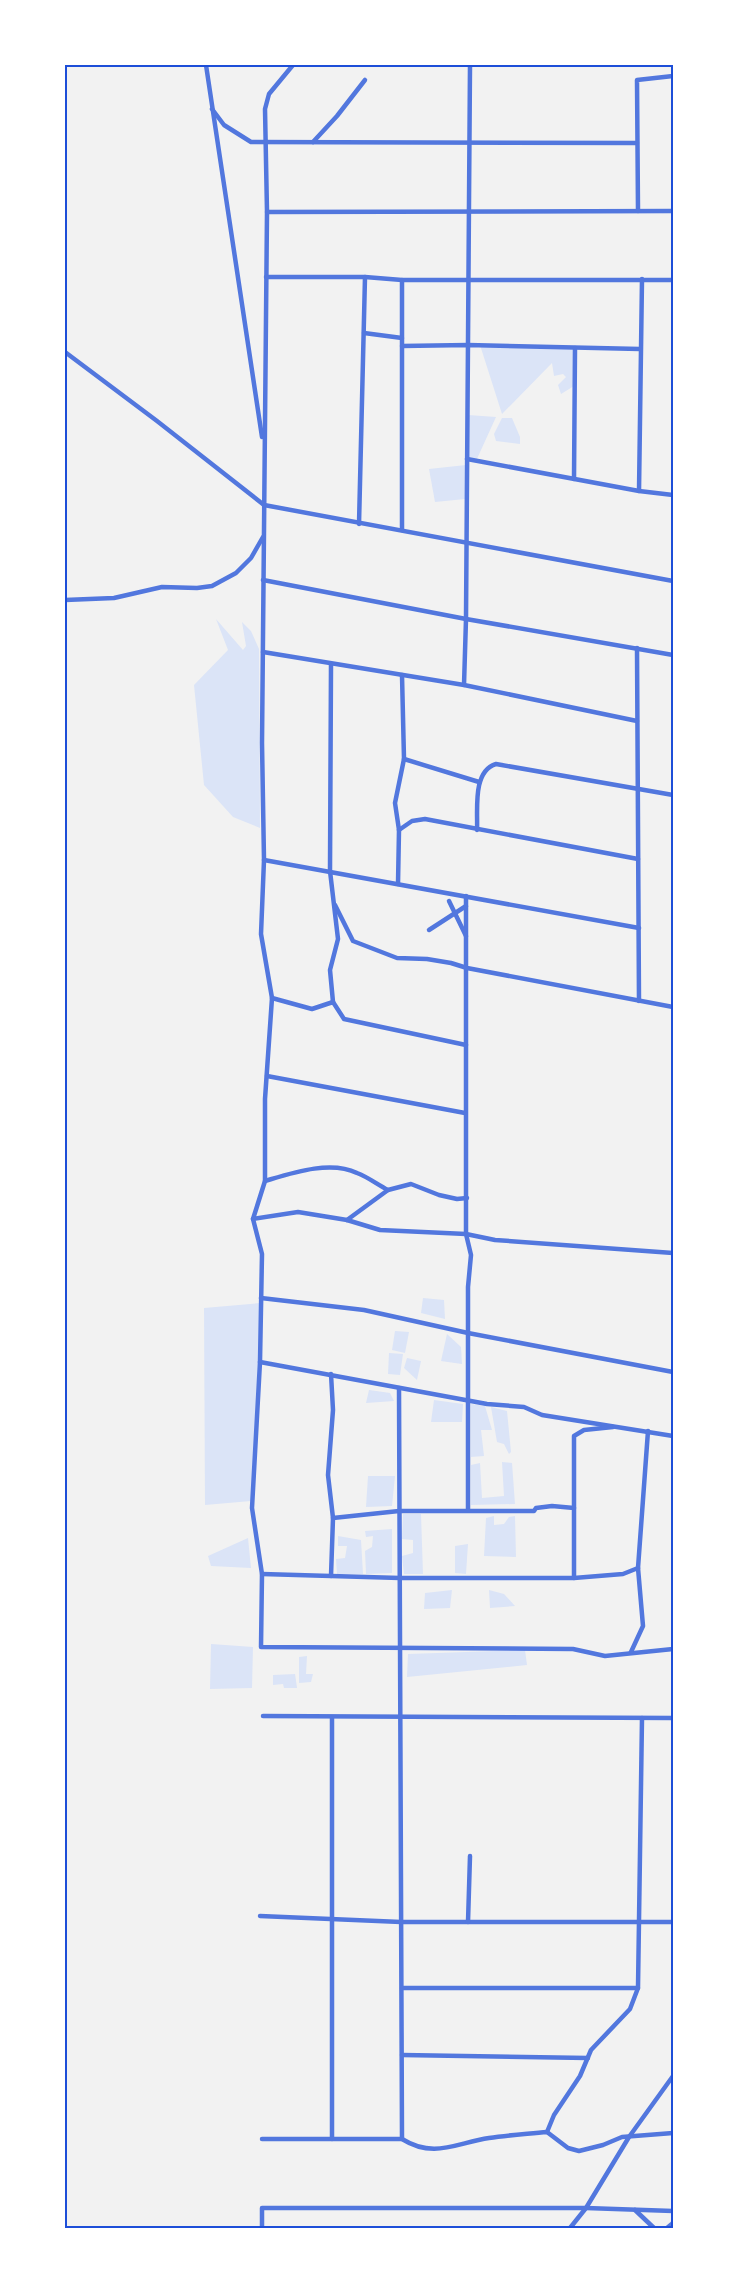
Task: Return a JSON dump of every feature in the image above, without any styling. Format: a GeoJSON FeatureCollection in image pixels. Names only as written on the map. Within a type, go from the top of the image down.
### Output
{"type":"FeatureCollection","features":[{"type":"Feature","properties":{"kind":"street"},"geometry":{"type":"LineString","coordinates":[[206,65],[265,451]]}},
{"type":"Feature","properties":{"kind":"street"},"geometry":{"type":"LineString","coordinates":[[292,65],[267,100],[265,143],[267,212],[263,652],[264,860],[261,934],[272,998],[265,1100],[265,1181],[252,1219],[262,1254],[260,1362],[252,1508],[262,1574],[261,1647],[400,1646],[573,1649],[605,1656],[673,1649]]}},
{"type":"Feature","properties":{"kind":"street"},"geometry":{"type":"LineString","coordinates":[[464,685],[467,543],[470,65]]}},
{"type":"Feature","properties":{"kind":"street"},"geometry":{"type":"LineString","coordinates":[[638,211],[637,80],[673,76]]}},
{"type":"Feature","properties":{"kind":"street"},"geometry":{"type":"LineString","coordinates":[[313,142],[337,116],[364,80]]}},
{"type":"Feature","properties":{"kind":"street"},"geometry":{"type":"LineString","coordinates":[[212,109],[224,125],[251,142],[637,144]]}},
{"type":"Feature","properties":{"kind":"street"},"geometry":{"type":"LineString","coordinates":[[267,212],[673,211]]}},
{"type":"Feature","properties":{"kind":"street"},"geometry":{"type":"LineString","coordinates":[[266,277],[365,277],[402,280],[673,280]]}},
{"type":"Feature","properties":{"kind":"street"},"geometry":{"type":"LineString","coordinates":[[359,524],[365,277]]}},
{"type":"Feature","properties":{"kind":"street"},"geometry":{"type":"LineString","coordinates":[[639,491],[642,279]]}},
{"type":"Feature","properties":{"kind":"street"},"geometry":{"type":"LineString","coordinates":[[402,280],[402,530]]}},
{"type":"Feature","properties":{"kind":"street"},"geometry":{"type":"LineString","coordinates":[[364,333],[402,338]]}},
{"type":"Feature","properties":{"kind":"street"},"geometry":{"type":"LineString","coordinates":[[402,346],[468,345],[640,349]]}},
{"type":"Feature","properties":{"kind":"street"},"geometry":{"type":"LineString","coordinates":[[574,479],[575,348]]}},
{"type":"Feature","properties":{"kind":"street"},"geometry":{"type":"LineString","coordinates":[[65,352],[158,421],[264,505],[359,524],[402,530],[673,580]]}},
{"type":"Feature","properties":{"kind":"street"},"geometry":{"type":"LineString","coordinates":[[467,460],[639,491],[673,495]]}},
{"type":"Feature","properties":{"kind":"street"},"geometry":{"type":"LineString","coordinates":[[65,600],[114,598],[162,587],[197,588],[212,586],[236,573],[258,548],[264,536]]}},
{"type":"Feature","properties":{"kind":"street"},"geometry":{"type":"LineString","coordinates":[[264,580],[466,619],[673,655]]}},
{"type":"Feature","properties":{"kind":"street"},"geometry":{"type":"LineString","coordinates":[[637,648],[639,1001]]}},
{"type":"Feature","properties":{"kind":"street"},"geometry":{"type":"LineString","coordinates":[[263,652],[464,685],[637,721]]}},
{"type":"Feature","properties":{"kind":"street"},"geometry":{"type":"LineString","coordinates":[[332,664],[330,871],[338,939],[330,970],[333,1002],[344,1019],[466,1045]]}},
{"type":"Feature","properties":{"kind":"street"},"geometry":{"type":"LineString","coordinates":[[398,884],[399,830],[395,803],[404,759],[402,675]]}},
{"type":"Feature","properties":{"kind":"street"},"geometry":{"type":"LineString","coordinates":[[404,759],[479,782]]}},
{"type":"Feature","properties":{"kind":"street"},"geometry":{"type":"LineString","coordinates":[[477,830],[479,782],[485,772],[496,764],[673,795]]}},
{"type":"Feature","properties":{"kind":"street"},"geometry":{"type":"LineString","coordinates":[[399,830],[412,821],[425,819],[638,859]]}},
{"type":"Feature","properties":{"kind":"street"},"geometry":{"type":"LineString","coordinates":[[264,860],[639,928]]}},
{"type":"Feature","properties":{"kind":"street"},"geometry":{"type":"LineString","coordinates":[[466,896],[466,1234],[471,1255],[468,1287],[468,1509]]}},
{"type":"Feature","properties":{"kind":"street"},"geometry":{"type":"LineString","coordinates":[[449,900],[466,938]]}},
{"type":"Feature","properties":{"kind":"street"},"geometry":{"type":"LineString","coordinates":[[335,905],[353,941],[397,958],[427,959],[451,963],[466,968],[673,1007]]}},
{"type":"Feature","properties":{"kind":"street"},"geometry":{"type":"LineString","coordinates":[[429,930],[466,906]]}},
{"type":"Feature","properties":{"kind":"street"},"geometry":{"type":"LineString","coordinates":[[272,998],[312,1009],[333,1002]]}},
{"type":"Feature","properties":{"kind":"street"},"geometry":{"type":"LineString","coordinates":[[267,1076],[466,1113]]}},
{"type":"Feature","properties":{"kind":"street"},"geometry":{"type":"LineString","coordinates":[[265,1181],[301,1171],[335,1169],[356,1172],[388,1190]]}},
{"type":"Feature","properties":{"kind":"street"},"geometry":{"type":"LineString","coordinates":[[347,1220],[388,1190],[411,1184],[439,1195],[458,1199],[467,1198]]}},
{"type":"Feature","properties":{"kind":"street"},"geometry":{"type":"LineString","coordinates":[[252,1219],[298,1212],[347,1220],[380,1230],[466,1234],[495,1240],[673,1253]]}},
{"type":"Feature","properties":{"kind":"street"},"geometry":{"type":"LineString","coordinates":[[261,1298],[364,1310],[468,1333],[673,1372]]}},
{"type":"Feature","properties":{"kind":"street"},"geometry":{"type":"LineString","coordinates":[[260,1362],[467,1400],[524,1407],[542,1415],[673,1436]]}},
{"type":"Feature","properties":{"kind":"street"},"geometry":{"type":"LineString","coordinates":[[331,1374],[333,1410],[328,1475],[333,1518],[331,1576]]}},
{"type":"Feature","properties":{"kind":"street"},"geometry":{"type":"LineString","coordinates":[[399,1388],[402,2139]]}},
{"type":"Feature","properties":{"kind":"street"},"geometry":{"type":"LineString","coordinates":[[574,1578],[574,1436],[584,1430],[621,1427]]}},
{"type":"Feature","properties":{"kind":"street"},"geometry":{"type":"LineString","coordinates":[[631,1652],[643,1626],[638,1568],[648,1431]]}},
{"type":"Feature","properties":{"kind":"street"},"geometry":{"type":"LineString","coordinates":[[333,1518],[399,1511],[468,1509],[534,1511],[536,1508],[552,1506],[574,1508]]}},
{"type":"Feature","properties":{"kind":"street"},"geometry":{"type":"LineString","coordinates":[[262,1574],[400,1578],[574,1578],[623,1574],[638,1568]]}},
{"type":"Feature","properties":{"kind":"street"},"geometry":{"type":"LineString","coordinates":[[262,1716],[332,1718],[673,1718]]}},
{"type":"Feature","properties":{"kind":"street"},"geometry":{"type":"LineString","coordinates":[[332,1718],[332,2139]]}},
{"type":"Feature","properties":{"kind":"street"},"geometry":{"type":"LineString","coordinates":[[547,2132],[554,2115],[580,2076],[591,2050],[630,2009],[638,1988],[642,1718]]}},
{"type":"Feature","properties":{"kind":"street"},"geometry":{"type":"LineString","coordinates":[[468,1922],[470,1856]]}},
{"type":"Feature","properties":{"kind":"street"},"geometry":{"type":"LineString","coordinates":[[260,1916],[401,1922],[673,1922]]}},
{"type":"Feature","properties":{"kind":"street"},"geometry":{"type":"LineString","coordinates":[[402,1988],[638,1988]]}},
{"type":"Feature","properties":{"kind":"street"},"geometry":{"type":"LineString","coordinates":[[402,2055],[588,2058]]}},
{"type":"Feature","properties":{"kind":"street"},"geometry":{"type":"LineString","coordinates":[[570,2228],[586,2208],[628,2138],[673,2076]]}},
{"type":"Feature","properties":{"kind":"street"},"geometry":{"type":"LineString","coordinates":[[262,2139],[402,2139],[417,2147],[437,2149],[459,2146],[486,2138],[547,2132],[568,2148],[579,2151],[603,2145],[619,2137],[628,2138],[673,2133]]}},
{"type":"Feature","properties":{"kind":"street"},"geometry":{"type":"LineString","coordinates":[[262,2228],[262,2208],[586,2208],[673,2211]]}},
{"type":"Feature","properties":{"kind":"street"},"geometry":{"type":"LineString","coordinates":[[634,2210],[654,2228]]}},
{"type":"Feature","properties":{"kind":"street"},"geometry":{"type":"LineString","coordinates":[[667,2228],[673,2223]]}},
{"type":"Feature","properties":{"kind":"shaded area"},"geometry":{"type":"Polygon","coordinates":[[[480,345],[575,348],[574,386],[561,394],[558,385],[566,377],[563,374],[554,376],[552,363],[502,414],[480,345]]]}},
{"type":"Feature","properties":{"kind":"shaded area"},"geometry":{"type":"Polygon","coordinates":[[[468,415],[496,417],[476,461],[467,459],[468,415]]]}},
{"type":"Feature","properties":{"kind":"shaded area"},"geometry":{"type":"Polygon","coordinates":[[[502,418],[512,418],[520,437],[520,444],[496,441],[494,434],[502,418]]]}},
{"type":"Feature","properties":{"kind":"shaded area"},"geometry":{"type":"Polygon","coordinates":[[[466,465],[465,499],[435,502],[429,469],[466,465]]]}},
{"type":"Feature","properties":{"kind":"shaded area"},"geometry":{"type":"Polygon","coordinates":[[[216,619],[243,650],[246,646],[242,622],[251,631],[259,649],[260,828],[233,817],[204,785],[194,685],[228,650],[216,619]]]}},
{"type":"Feature","properties":{"kind":"shaded area"},"geometry":{"type":"Polygon","coordinates":[[[423,1298],[444,1300],[445,1319],[421,1313],[423,1298]]]}},
{"type":"Feature","properties":{"kind":"shaded area"},"geometry":{"type":"Polygon","coordinates":[[[261,1303],[251,1501],[205,1505],[204,1308],[261,1303]]]}},
{"type":"Feature","properties":{"kind":"shaded area"},"geometry":{"type":"Polygon","coordinates":[[[395,1331],[409,1332],[405,1353],[392,1350],[395,1331]]]}},
{"type":"Feature","properties":{"kind":"shaded area"},"geometry":{"type":"Polygon","coordinates":[[[447,1334],[461,1347],[462,1364],[441,1361],[447,1334]]]}},
{"type":"Feature","properties":{"kind":"shaded area"},"geometry":{"type":"Polygon","coordinates":[[[389,1353],[403,1354],[400,1375],[388,1374],[389,1353]]]}},
{"type":"Feature","properties":{"kind":"shaded area"},"geometry":{"type":"Polygon","coordinates":[[[407,1358],[421,1361],[417,1380],[404,1368],[407,1358]]]}},
{"type":"Feature","properties":{"kind":"shaded area"},"geometry":{"type":"Polygon","coordinates":[[[369,1390],[390,1393],[394,1401],[366,1403],[369,1390]]]}},
{"type":"Feature","properties":{"kind":"shaded area"},"geometry":{"type":"Polygon","coordinates":[[[434,1400],[463,1404],[462,1422],[431,1422],[434,1400]]]}},
{"type":"Feature","properties":{"kind":"shaded area"},"geometry":{"type":"Polygon","coordinates":[[[471,1404],[485,1406],[492,1430],[481,1430],[484,1456],[471,1457],[471,1404]]]}},
{"type":"Feature","properties":{"kind":"shaded area"},"geometry":{"type":"Polygon","coordinates":[[[491,1407],[507,1411],[511,1452],[509,1454],[504,1444],[497,1442],[491,1407]]]}},
{"type":"Feature","properties":{"kind":"shaded area"},"geometry":{"type":"Polygon","coordinates":[[[502,1462],[512,1463],[515,1504],[471,1505],[471,1465],[480,1463],[482,1498],[504,1496],[502,1462]]]}},
{"type":"Feature","properties":{"kind":"shaded area"},"geometry":{"type":"Polygon","coordinates":[[[368,1476],[395,1476],[392,1506],[366,1507],[368,1476]]]}},
{"type":"Feature","properties":{"kind":"shaded area"},"geometry":{"type":"Polygon","coordinates":[[[403,1514],[421,1514],[423,1574],[404,1574],[402,1556],[413,1553],[413,1540],[402,1539],[403,1514]]]}},
{"type":"Feature","properties":{"kind":"shaded area"},"geometry":{"type":"Polygon","coordinates":[[[494,1516],[494,1525],[504,1524],[509,1517],[515,1516],[516,1557],[484,1556],[486,1518],[494,1516]]]}},
{"type":"Feature","properties":{"kind":"shaded area"},"geometry":{"type":"Polygon","coordinates":[[[392,1529],[392,1573],[366,1574],[365,1551],[372,1547],[373,1536],[366,1537],[365,1531],[392,1529]]]}},
{"type":"Feature","properties":{"kind":"shaded area"},"geometry":{"type":"Polygon","coordinates":[[[338,1536],[361,1540],[363,1574],[337,1574],[336,1559],[345,1558],[347,1546],[338,1546],[338,1536]]]}},
{"type":"Feature","properties":{"kind":"shaded area"},"geometry":{"type":"Polygon","coordinates":[[[248,1538],[251,1568],[211,1566],[208,1556],[248,1538]]]}},
{"type":"Feature","properties":{"kind":"shaded area"},"geometry":{"type":"Polygon","coordinates":[[[468,1544],[466,1574],[455,1573],[455,1546],[468,1544]]]}},
{"type":"Feature","properties":{"kind":"shaded area"},"geometry":{"type":"Polygon","coordinates":[[[452,1590],[450,1608],[424,1609],[425,1593],[452,1590]]]}},
{"type":"Feature","properties":{"kind":"shaded area"},"geometry":{"type":"Polygon","coordinates":[[[489,1590],[504,1594],[515,1606],[490,1608],[489,1590]]]}},
{"type":"Feature","properties":{"kind":"shaded area"},"geometry":{"type":"Polygon","coordinates":[[[211,1644],[253,1647],[252,1688],[210,1689],[211,1644]]]}},
{"type":"Feature","properties":{"kind":"shaded area"},"geometry":{"type":"Polygon","coordinates":[[[525,1650],[527,1665],[407,1677],[408,1654],[525,1650]]]}},
{"type":"Feature","properties":{"kind":"shaded area"},"geometry":{"type":"Polygon","coordinates":[[[307,1656],[306,1674],[313,1674],[311,1682],[299,1683],[299,1657],[307,1656]]]}},
{"type":"Feature","properties":{"kind":"shaded area"},"geometry":{"type":"Polygon","coordinates":[[[295,1674],[297,1688],[284,1688],[283,1684],[273,1685],[273,1675],[295,1674]]]}}]}
